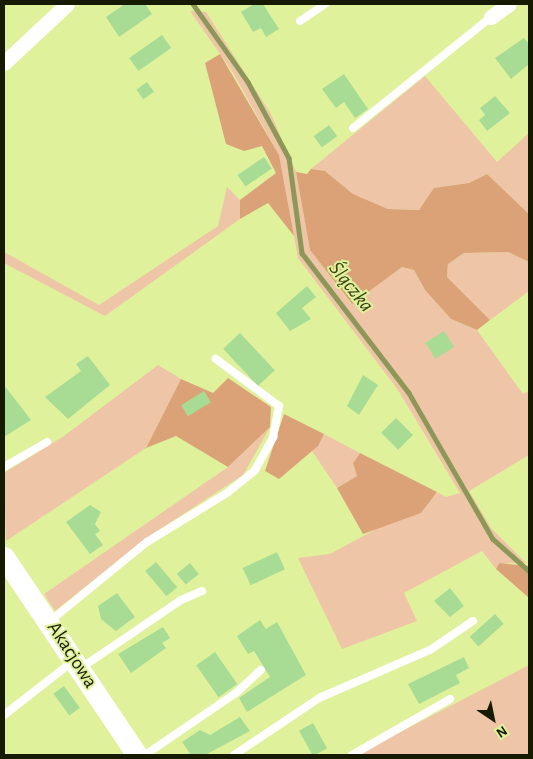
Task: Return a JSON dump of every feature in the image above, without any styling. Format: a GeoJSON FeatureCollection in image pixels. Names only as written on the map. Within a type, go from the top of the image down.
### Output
{"type":"FeatureCollection","features":[{"type":"Feature","properties":{"kind":"street"},"geometry":{"type":"LineString","coordinates":[[4,62],[67,4]]}},
{"type":"Feature","properties":{"kind":"street"},"geometry":{"type":"LineString","coordinates":[[491,17],[509,4]]}},
{"type":"Feature","properties":{"kind":"street","name":"Akacjowa"},"geometry":{"type":"LineString","coordinates":[[4,557],[50,621],[137,755]]}},
{"type":"Feature","properties":{"kind":"lane"},"geometry":{"type":"LineString","coordinates":[[300,22],[325,4]]}},
{"type":"Feature","properties":{"kind":"lane"},"geometry":{"type":"LineString","coordinates":[[353,128],[491,17]]}},
{"type":"Feature","properties":{"kind":"lane"},"geometry":{"type":"LineString","coordinates":[[50,621],[147,542],[227,493],[255,470],[273,437],[279,406],[216,359]]}},
{"type":"Feature","properties":{"kind":"lane"},"geometry":{"type":"LineString","coordinates":[[4,466],[46,442]]}},
{"type":"Feature","properties":{"kind":"lane"},"geometry":{"type":"LineString","coordinates":[[4,715],[78,664],[181,600],[202,591]]}},
{"type":"Feature","properties":{"kind":"lane"},"geometry":{"type":"LineString","coordinates":[[234,755],[319,698],[430,650],[473,621]]}},
{"type":"Feature","properties":{"kind":"lane"},"geometry":{"type":"LineString","coordinates":[[145,755],[236,693],[261,670]]}},
{"type":"Feature","properties":{"kind":"lane"},"geometry":{"type":"LineString","coordinates":[[352,755],[450,699]]}},
{"type":"Feature","properties":{"kind":"shaded area"},"geometry":{"type":"Polygon","coordinates":[[[190,11],[206,12],[271,114],[296,172],[310,250],[351,304],[402,267],[414,270],[425,290],[451,319],[477,330],[523,394],[529,391],[529,455],[469,491],[491,528],[526,563],[499,563],[496,569],[482,551],[404,593],[417,621],[342,649],[298,558],[330,554],[391,521],[421,513],[437,492],[446,497],[460,493],[398,390],[298,258],[279,155],[232,71],[190,11]]]}},
{"type":"Feature","properties":{"kind":"shaded area"},"geometry":{"type":"Polygon","coordinates":[[[220,54],[279,155],[294,236],[268,203],[240,219],[240,200],[276,173],[262,146],[244,151],[226,144],[205,63],[220,54]]]}},
{"type":"Feature","properties":{"kind":"shaded area"},"geometry":{"type":"Polygon","coordinates":[[[425,76],[497,162],[529,133],[529,214],[487,174],[469,183],[435,188],[419,210],[388,209],[353,194],[325,171],[311,169],[425,76]]]}},
{"type":"Feature","properties":{"kind":"shaded area"},"geometry":{"type":"Polygon","coordinates":[[[311,169],[325,171],[353,194],[388,209],[419,210],[434,188],[469,183],[487,174],[529,214],[529,262],[508,252],[464,253],[448,264],[447,277],[490,320],[477,330],[451,319],[425,290],[414,270],[402,267],[352,304],[310,250],[296,172],[307,174],[311,169]]]}},
{"type":"Feature","properties":{"kind":"shaded area"},"geometry":{"type":"Polygon","coordinates":[[[227,187],[240,200],[240,219],[105,316],[4,263],[4,252],[99,305],[218,226],[227,187]]]}},
{"type":"Feature","properties":{"kind":"shaded area"},"geometry":{"type":"Polygon","coordinates":[[[508,252],[529,262],[529,291],[490,320],[447,277],[448,264],[464,253],[508,252]]]}},
{"type":"Feature","properties":{"kind":"shaded area"},"geometry":{"type":"Polygon","coordinates":[[[158,365],[181,379],[146,448],[6,541],[4,473],[64,436],[158,365]]]}},
{"type":"Feature","properties":{"kind":"shaded area"},"geometry":{"type":"Polygon","coordinates":[[[228,378],[271,407],[270,427],[228,467],[176,436],[146,448],[181,379],[213,393],[228,378]]]}},
{"type":"Feature","properties":{"kind":"shaded area"},"geometry":{"type":"Polygon","coordinates":[[[284,414],[324,434],[318,446],[279,479],[265,471],[284,414]]]}},
{"type":"Feature","properties":{"kind":"shaded area"},"geometry":{"type":"Polygon","coordinates":[[[270,427],[243,475],[145,539],[55,611],[44,594],[228,467],[270,427]]]}},
{"type":"Feature","properties":{"kind":"shaded area"},"geometry":{"type":"Polygon","coordinates":[[[324,434],[360,453],[353,463],[357,476],[337,488],[312,451],[324,434]]]}},
{"type":"Feature","properties":{"kind":"shaded area"},"geometry":{"type":"Polygon","coordinates":[[[360,453],[437,492],[421,513],[363,534],[337,488],[357,476],[353,463],[360,453]]]}},
{"type":"Feature","properties":{"kind":"shaded area"},"geometry":{"type":"Polygon","coordinates":[[[499,563],[529,566],[529,598],[496,569],[499,563]]]}},
{"type":"Feature","properties":{"kind":"shaded area"},"geometry":{"type":"Polygon","coordinates":[[[529,665],[529,755],[360,755],[383,741],[529,665]]]}},
{"type":"Feature","properties":{"kind":"building"},"geometry":{"type":"Polygon","coordinates":[[[125,4],[145,4],[152,14],[119,37],[106,17],[125,4]]]}},
{"type":"Feature","properties":{"kind":"building"},"geometry":{"type":"Polygon","coordinates":[[[254,4],[263,4],[279,29],[266,37],[261,28],[253,32],[241,12],[254,4]]]}},
{"type":"Feature","properties":{"kind":"building"},"geometry":{"type":"Polygon","coordinates":[[[162,35],[171,48],[138,71],[129,58],[162,35]]]}},
{"type":"Feature","properties":{"kind":"building"},"geometry":{"type":"Polygon","coordinates":[[[524,38],[529,44],[529,64],[511,79],[495,58],[524,38]]]}},
{"type":"Feature","properties":{"kind":"building"},"geometry":{"type":"Polygon","coordinates":[[[344,74],[368,109],[355,118],[344,102],[336,108],[322,89],[344,74]]]}},
{"type":"Feature","properties":{"kind":"building"},"geometry":{"type":"Polygon","coordinates":[[[147,82],[154,92],[143,99],[136,89],[147,82]]]}},
{"type":"Feature","properties":{"kind":"building"},"geometry":{"type":"Polygon","coordinates":[[[495,96],[510,113],[487,131],[479,120],[485,115],[480,108],[495,96]]]}},
{"type":"Feature","properties":{"kind":"building"},"geometry":{"type":"Polygon","coordinates":[[[329,125],[337,136],[322,147],[314,136],[329,125]]]}},
{"type":"Feature","properties":{"kind":"building"},"geometry":{"type":"Polygon","coordinates":[[[264,157],[272,169],[245,187],[237,175],[264,157]]]}},
{"type":"Feature","properties":{"kind":"building"},"geometry":{"type":"Polygon","coordinates":[[[307,286],[316,297],[302,308],[311,319],[290,331],[276,313],[307,286]]]}},
{"type":"Feature","properties":{"kind":"building"},"geometry":{"type":"Polygon","coordinates":[[[444,331],[454,347],[435,359],[425,343],[444,331]]]}},
{"type":"Feature","properties":{"kind":"building"},"geometry":{"type":"Polygon","coordinates":[[[240,333],[275,370],[258,386],[223,349],[240,333]]]}},
{"type":"Feature","properties":{"kind":"building"},"geometry":{"type":"Polygon","coordinates":[[[88,356],[110,385],[68,419],[45,397],[81,371],[76,364],[88,356]]]}},
{"type":"Feature","properties":{"kind":"building"},"geometry":{"type":"Polygon","coordinates":[[[363,375],[378,385],[359,415],[347,406],[363,375]]]}},
{"type":"Feature","properties":{"kind":"building"},"geometry":{"type":"Polygon","coordinates":[[[4,385],[31,420],[4,437],[4,385]]]}},
{"type":"Feature","properties":{"kind":"building"},"geometry":{"type":"Polygon","coordinates":[[[204,391],[211,402],[188,416],[181,405],[204,391]]]}},
{"type":"Feature","properties":{"kind":"building"},"geometry":{"type":"Polygon","coordinates":[[[396,418],[413,435],[398,450],[381,433],[396,418]]]}},
{"type":"Feature","properties":{"kind":"building"},"geometry":{"type":"Polygon","coordinates":[[[90,505],[101,512],[95,524],[100,531],[95,534],[103,545],[90,554],[66,522],[90,505]]]}},
{"type":"Feature","properties":{"kind":"building"},"geometry":{"type":"Polygon","coordinates":[[[277,552],[285,569],[251,585],[243,568],[277,552]]]}},
{"type":"Feature","properties":{"kind":"building"},"geometry":{"type":"Polygon","coordinates":[[[156,562],[177,587],[166,596],[145,571],[156,562]]]}},
{"type":"Feature","properties":{"kind":"building"},"geometry":{"type":"Polygon","coordinates":[[[190,563],[199,574],[186,585],[177,574],[190,563]]]}},
{"type":"Feature","properties":{"kind":"building"},"geometry":{"type":"Polygon","coordinates":[[[450,588],[464,606],[450,617],[434,601],[450,588]]]}},
{"type":"Feature","properties":{"kind":"building"},"geometry":{"type":"Polygon","coordinates":[[[117,593],[135,617],[116,631],[101,619],[98,606],[117,593]]]}},
{"type":"Feature","properties":{"kind":"building"},"geometry":{"type":"Polygon","coordinates":[[[495,614],[504,624],[478,646],[470,637],[495,614]]]}},
{"type":"Feature","properties":{"kind":"building"},"geometry":{"type":"Polygon","coordinates":[[[260,620],[266,629],[277,622],[306,675],[247,712],[239,698],[270,677],[254,651],[248,654],[237,636],[260,620]]]}},
{"type":"Feature","properties":{"kind":"building"},"geometry":{"type":"Polygon","coordinates":[[[163,627],[170,638],[162,643],[166,648],[131,673],[118,654],[163,627]]]}},
{"type":"Feature","properties":{"kind":"building"},"geometry":{"type":"Polygon","coordinates":[[[215,652],[237,684],[219,697],[196,665],[215,652]]]}},
{"type":"Feature","properties":{"kind":"building"},"geometry":{"type":"Polygon","coordinates":[[[464,657],[469,668],[456,675],[460,683],[419,704],[408,684],[464,657]]]}},
{"type":"Feature","properties":{"kind":"building"},"geometry":{"type":"Polygon","coordinates":[[[64,686],[80,708],[69,715],[53,694],[64,686]]]}},
{"type":"Feature","properties":{"kind":"building"},"geometry":{"type":"Polygon","coordinates":[[[240,717],[250,731],[205,755],[191,755],[182,742],[200,730],[210,735],[240,717]]]}},
{"type":"Feature","properties":{"kind":"building"},"geometry":{"type":"Polygon","coordinates":[[[313,723],[327,748],[312,755],[299,731],[313,723]]]}},
{"type":"Feature","properties":{"kind":"waterway","name":"Ślączka"},"geometry":{"type":"LineString","coordinates":[[193,4],[248,82],[289,158],[302,253],[409,393],[493,539],[529,571]]}}]}
